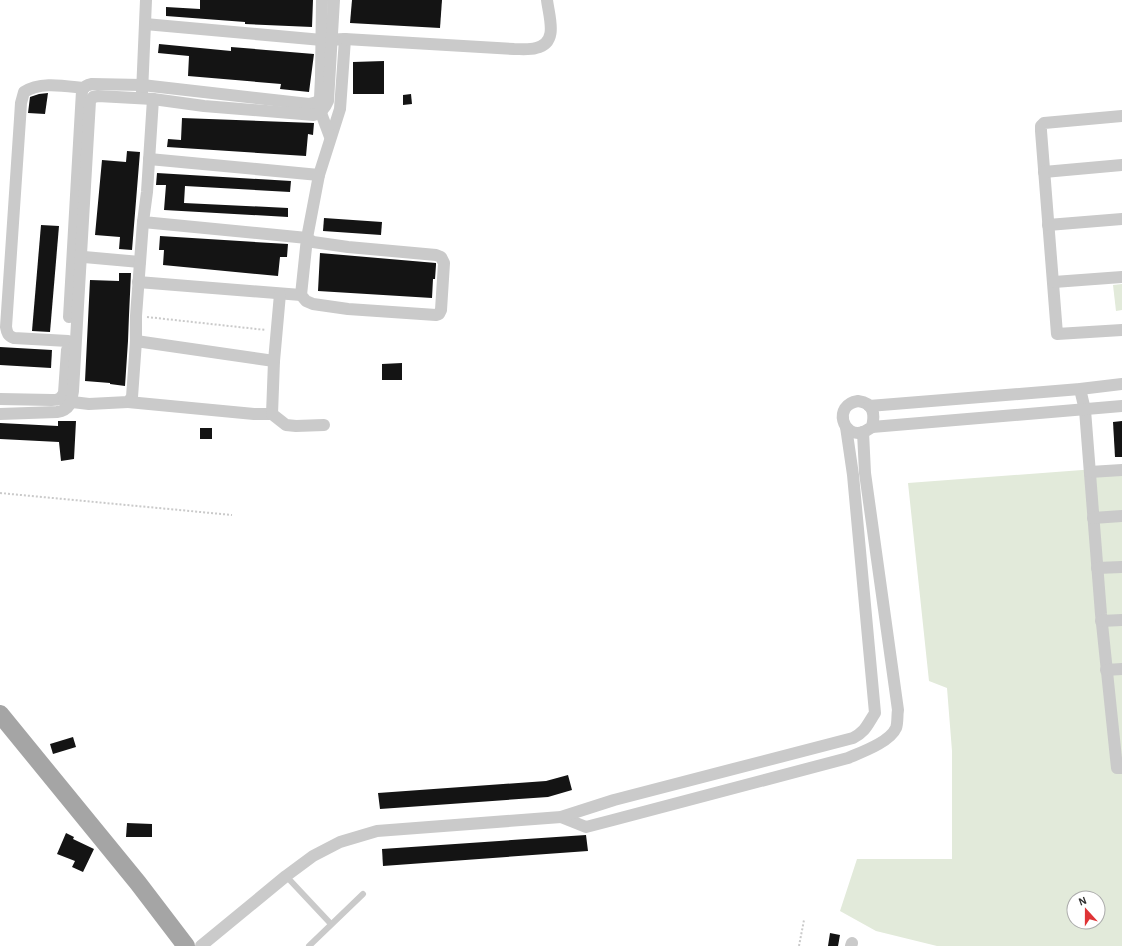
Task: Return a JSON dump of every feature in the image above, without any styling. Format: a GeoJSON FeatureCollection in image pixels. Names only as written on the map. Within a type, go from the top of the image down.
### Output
{"type":"FeatureCollection","features":[{"type":"Feature","properties":{"kind":"main road"},"geometry":{"type":"LineString","coordinates":[[0,714],[138,883],[186,946]]}},
{"type":"Feature","properties":{"kind":"street"},"geometry":{"type":"LineString","coordinates":[[128,402],[132,397],[138,282],[147,192],[147,98],[142,85],[146,0]]}},
{"type":"Feature","properties":{"kind":"street"},"geometry":{"type":"LineString","coordinates":[[322,0],[327,39]]}},
{"type":"Feature","properties":{"kind":"street"},"geometry":{"type":"LineString","coordinates":[[58,400],[64,393],[90,101],[93,97],[98,96],[147,98],[212,106],[314,115],[319,107],[327,39],[334,0]]}},
{"type":"Feature","properties":{"kind":"street"},"geometry":{"type":"LineString","coordinates":[[145,24],[327,39],[529,49],[538,48],[547,43],[551,36],[547,0]]}},
{"type":"Feature","properties":{"kind":"street"},"geometry":{"type":"LineString","coordinates":[[300,295],[318,175],[340,109],[345,39]]}},
{"type":"Feature","properties":{"kind":"street"},"geometry":{"type":"LineString","coordinates":[[0,414],[62,412],[71,402],[73,391],[82,91],[87,85],[142,85],[309,104],[319,107]]}},
{"type":"Feature","properties":{"kind":"street"},"geometry":{"type":"LineString","coordinates":[[68,341],[14,338],[10,337],[6,327],[21,103],[24,92],[30,89],[45,86],[84,88]]}},
{"type":"Feature","properties":{"kind":"street"},"geometry":{"type":"LineString","coordinates":[[319,107],[330,137]]}},
{"type":"Feature","properties":{"kind":"street"},"geometry":{"type":"LineString","coordinates":[[1122,116],[1044,123],[1041,126],[1057,334],[1122,330]]}},
{"type":"Feature","properties":{"kind":"street"},"geometry":{"type":"LineString","coordinates":[[148,158],[318,175]]}},
{"type":"Feature","properties":{"kind":"street"},"geometry":{"type":"LineString","coordinates":[[1044,172],[1122,164]]}},
{"type":"Feature","properties":{"kind":"street"},"geometry":{"type":"LineString","coordinates":[[1048,225],[1122,219]]}},
{"type":"Feature","properties":{"kind":"street"},"geometry":{"type":"LineString","coordinates":[[138,282],[300,295],[306,301],[313,304],[348,309],[436,315],[439,314],[441,310],[444,263],[441,257],[436,255],[348,247],[313,242],[308,238],[143,222]]}},
{"type":"Feature","properties":{"kind":"street"},"geometry":{"type":"LineString","coordinates":[[77,256],[140,262]]}},
{"type":"Feature","properties":{"kind":"street"},"geometry":{"type":"LineString","coordinates":[[1054,282],[1122,277]]}},
{"type":"Feature","properties":{"kind":"street"},"geometry":{"type":"LineString","coordinates":[[272,414],[274,361],[280,294]]}},
{"type":"Feature","properties":{"kind":"street"},"geometry":{"type":"LineString","coordinates":[[136,341],[274,361]]}},
{"type":"Feature","properties":{"kind":"street"},"geometry":{"type":"LineString","coordinates":[[869,406],[1080,389],[1122,384]]}},
{"type":"Feature","properties":{"kind":"street"},"geometry":{"type":"LineString","coordinates":[[1080,389],[1085,410],[1106,670],[1117,717],[1117,768],[1122,768]]}},
{"type":"Feature","properties":{"kind":"street"},"geometry":{"type":"LineString","coordinates":[[0,399],[58,400],[90,404],[128,402],[254,414],[272,414],[286,425],[324,425]]}},
{"type":"Feature","properties":{"kind":"street"},"geometry":{"type":"LineString","coordinates":[[201,946],[286,876],[313,856],[340,842],[377,831],[561,816],[614,800],[853,738],[861,734],[866,729],[875,713],[853,475],[846,427],[842,417],[843,412],[849,404],[858,401],[869,406],[874,417],[868,430],[865,473],[898,710],[896,728],[886,740],[848,758],[586,827],[561,816]]}},
{"type":"Feature","properties":{"kind":"street"},"geometry":{"type":"LineString","coordinates":[[846,427],[849,430],[858,433],[868,430],[1122,406]]}},
{"type":"Feature","properties":{"kind":"street"},"geometry":{"type":"LineString","coordinates":[[1090,472],[1122,470]]}},
{"type":"Feature","properties":{"kind":"street"},"geometry":{"type":"LineString","coordinates":[[1093,518],[1122,516]]}},
{"type":"Feature","properties":{"kind":"street"},"geometry":{"type":"LineString","coordinates":[[1097,568],[1122,567]]}},
{"type":"Feature","properties":{"kind":"street"},"geometry":{"type":"LineString","coordinates":[[1101,621],[1122,620]]}},
{"type":"Feature","properties":{"kind":"street"},"geometry":{"type":"LineString","coordinates":[[1106,670],[1122,669]]}},
{"type":"Feature","properties":{"kind":"lane"},"geometry":{"type":"LineString","coordinates":[[286,876],[331,924]]}},
{"type":"Feature","properties":{"kind":"lane"},"geometry":{"type":"LineString","coordinates":[[308,946],[363,894]]}},
{"type":"Feature","properties":{"kind":"path"},"geometry":{"type":"LineString","coordinates":[[136,316],[277,331]]}},
{"type":"Feature","properties":{"kind":"path"},"geometry":{"type":"LineString","coordinates":[[0,493],[232,515]]}},
{"type":"Feature","properties":{"kind":"path"},"geometry":{"type":"LineString","coordinates":[[800,946],[804,920]]}},
{"type":"Feature","properties":{"kind":"green space"},"geometry":{"type":"Polygon","coordinates":[[[1122,284],[1122,310],[1116,311],[1113,285],[1122,284]]]}},
{"type":"Feature","properties":{"kind":"green space"},"geometry":{"type":"Polygon","coordinates":[[[1122,467],[1122,946],[937,946],[876,931],[840,911],[857,859],[952,859],[952,751],[947,688],[929,681],[908,483],[1122,467]]]}},
{"type":"Feature","properties":{"kind":"building"},"geometry":{"type":"Polygon","coordinates":[[[200,0],[313,0],[312,27],[245,24],[245,22],[166,16],[166,7],[200,9],[200,0]]]}},
{"type":"Feature","properties":{"kind":"building"},"geometry":{"type":"Polygon","coordinates":[[[352,0],[442,0],[440,28],[350,23],[352,0]]]}},
{"type":"Feature","properties":{"kind":"building"},"geometry":{"type":"Polygon","coordinates":[[[159,44],[231,51],[231,47],[314,54],[309,92],[280,89],[281,84],[188,76],[189,56],[158,53],[159,44]]]}},
{"type":"Feature","properties":{"kind":"building"},"geometry":{"type":"Polygon","coordinates":[[[384,61],[384,94],[353,94],[353,62],[384,61]]]}},
{"type":"Feature","properties":{"kind":"building"},"geometry":{"type":"Polygon","coordinates":[[[48,93],[45,114],[28,113],[30,97],[48,93]]]}},
{"type":"Feature","properties":{"kind":"building"},"geometry":{"type":"Polygon","coordinates":[[[411,94],[412,104],[403,105],[403,95],[411,94]]]}},
{"type":"Feature","properties":{"kind":"building"},"geometry":{"type":"Polygon","coordinates":[[[182,118],[314,123],[313,135],[308,134],[306,156],[167,147],[168,139],[181,140],[182,118]]]}},
{"type":"Feature","properties":{"kind":"building"},"geometry":{"type":"Polygon","coordinates":[[[127,151],[140,152],[132,250],[119,249],[120,237],[95,235],[102,160],[126,162],[127,151]]]}},
{"type":"Feature","properties":{"kind":"building"},"geometry":{"type":"Polygon","coordinates":[[[157,173],[291,181],[290,192],[185,186],[184,203],[288,208],[288,217],[164,210],[166,185],[156,185],[157,173]]]}},
{"type":"Feature","properties":{"kind":"building"},"geometry":{"type":"Polygon","coordinates":[[[324,218],[382,222],[381,235],[323,231],[324,218]]]}},
{"type":"Feature","properties":{"kind":"building"},"geometry":{"type":"Polygon","coordinates":[[[41,225],[59,226],[50,332],[32,331],[41,225]]]}},
{"type":"Feature","properties":{"kind":"building"},"geometry":{"type":"Polygon","coordinates":[[[160,236],[288,244],[287,257],[280,257],[278,276],[163,265],[164,250],[159,250],[160,236]]]}},
{"type":"Feature","properties":{"kind":"building"},"geometry":{"type":"Polygon","coordinates":[[[320,253],[436,263],[432,298],[318,291],[320,253]]]}},
{"type":"Feature","properties":{"kind":"building"},"geometry":{"type":"Polygon","coordinates":[[[119,273],[131,273],[125,386],[85,381],[90,280],[119,281],[119,273]]]}},
{"type":"Feature","properties":{"kind":"building"},"geometry":{"type":"Polygon","coordinates":[[[0,347],[52,350],[51,368],[0,365],[0,347]]]}},
{"type":"Feature","properties":{"kind":"building"},"geometry":{"type":"Polygon","coordinates":[[[402,363],[402,380],[382,380],[382,364],[402,363]]]}},
{"type":"Feature","properties":{"kind":"building"},"geometry":{"type":"Polygon","coordinates":[[[58,421],[76,421],[74,459],[61,461],[59,442],[0,439],[0,423],[58,426],[58,421]]]}},
{"type":"Feature","properties":{"kind":"building"},"geometry":{"type":"Polygon","coordinates":[[[1122,421],[1122,457],[1115,457],[1113,422],[1122,421]]]}},
{"type":"Feature","properties":{"kind":"building"},"geometry":{"type":"Polygon","coordinates":[[[200,428],[212,428],[212,439],[200,439],[200,428]]]}},
{"type":"Feature","properties":{"kind":"building"},"geometry":{"type":"Polygon","coordinates":[[[73,737],[76,747],[53,754],[50,744],[73,737]]]}},
{"type":"Feature","properties":{"kind":"building"},"geometry":{"type":"Polygon","coordinates":[[[568,775],[572,790],[548,797],[380,809],[378,793],[546,781],[568,775]]]}},
{"type":"Feature","properties":{"kind":"building"},"geometry":{"type":"Polygon","coordinates":[[[127,823],[152,824],[152,837],[126,837],[127,823]]]}},
{"type":"Feature","properties":{"kind":"building"},"geometry":{"type":"Polygon","coordinates":[[[66,833],[74,837],[73,839],[94,849],[83,872],[72,867],[75,861],[57,854],[66,833]]]}},
{"type":"Feature","properties":{"kind":"building"},"geometry":{"type":"Polygon","coordinates":[[[586,835],[588,851],[383,866],[382,849],[586,835]]]}},
{"type":"Feature","properties":{"kind":"building"},"geometry":{"type":"Polygon","coordinates":[[[830,933],[840,935],[838,946],[828,946],[830,933]]]}}]}
